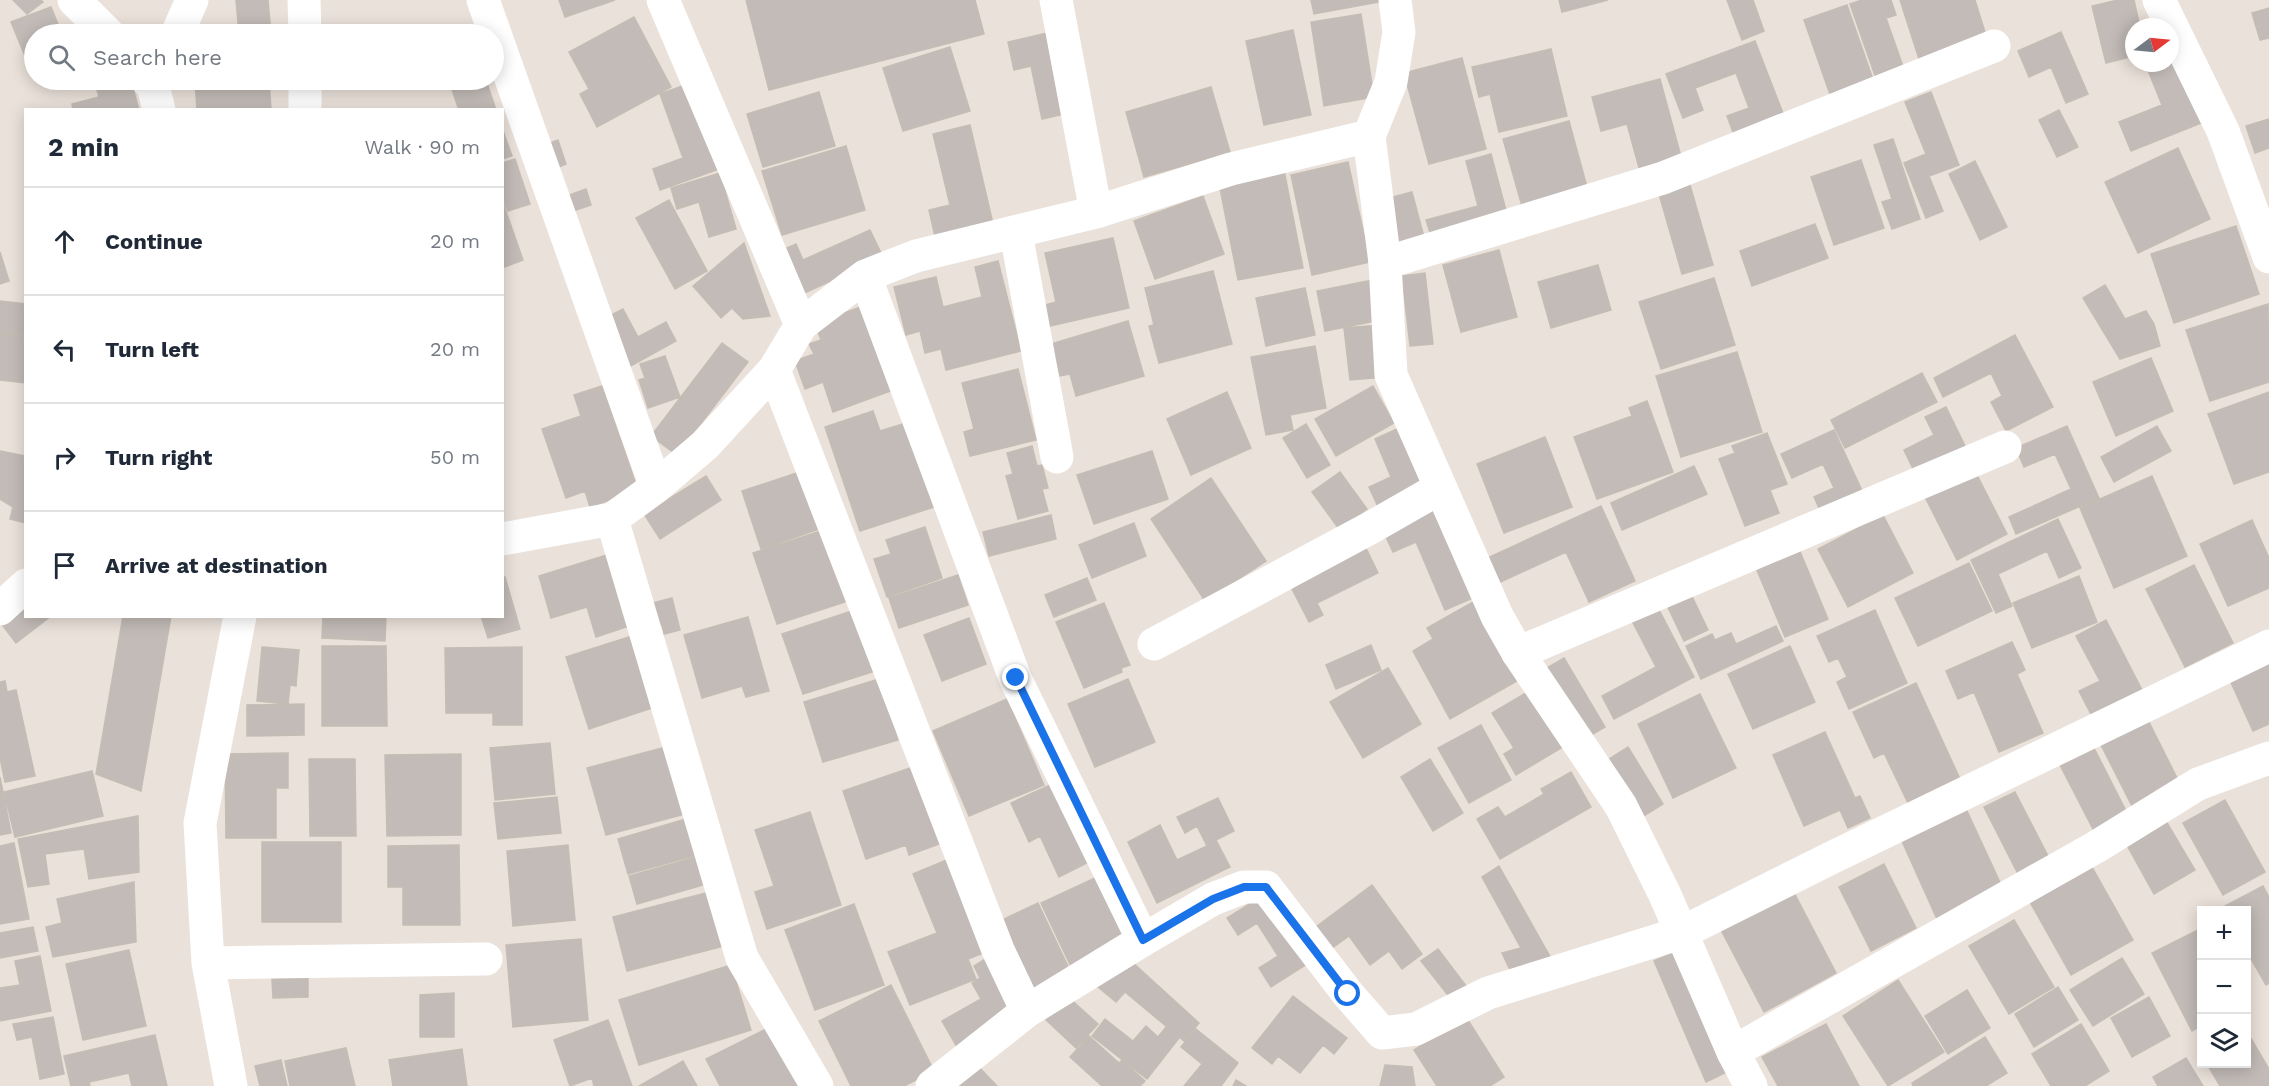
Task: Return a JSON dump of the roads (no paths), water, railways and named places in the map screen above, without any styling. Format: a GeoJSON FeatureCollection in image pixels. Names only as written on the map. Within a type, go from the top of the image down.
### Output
{"type":"FeatureCollection","features":[{"type":"Feature","properties":{"kind":"street"},"geometry":{"type":"LineString","coordinates":[[74,0],[98,24]]}},
{"type":"Feature","properties":{"kind":"street"},"geometry":{"type":"LineString","coordinates":[[181,24],[192,0]]}},
{"type":"Feature","properties":{"kind":"street"},"geometry":{"type":"LineString","coordinates":[[304,0],[304,24]]}},
{"type":"Feature","properties":{"kind":"street"},"geometry":{"type":"LineString","coordinates":[[483,0],[492,24]]}},
{"type":"Feature","properties":{"kind":"street"},"geometry":{"type":"LineString","coordinates":[[663,0],[801,325]]}},
{"type":"Feature","properties":{"kind":"street"},"geometry":{"type":"LineString","coordinates":[[1056,0],[1096,212]]}},
{"type":"Feature","properties":{"kind":"street"},"geometry":{"type":"LineString","coordinates":[[1395,0],[1399,32],[1391,82],[1368,136],[1385,263],[1391,375],[1497,616],[1518,653],[1621,806],[1665,895],[1733,1052],[1751,1086]]}},
{"type":"Feature","properties":{"kind":"street"},"geometry":{"type":"LineString","coordinates":[[2159,0],[2223,131],[2269,257]]}},
{"type":"Feature","properties":{"kind":"street"},"geometry":{"type":"LineString","coordinates":[[1385,263],[1663,178],[1994,46]]}},
{"type":"Feature","properties":{"kind":"street"},"geometry":{"type":"LineString","coordinates":[[504,59],[656,487]]}},
{"type":"Feature","properties":{"kind":"street"},"geometry":{"type":"LineString","coordinates":[[305,90],[305,108]]}},
{"type":"Feature","properties":{"kind":"street"},"geometry":{"type":"LineString","coordinates":[[504,539],[612,519],[656,487],[705,445],[774,370],[801,325],[865,276],[916,256],[1096,212],[1231,169],[1368,136]]}},
{"type":"Feature","properties":{"kind":"street"},"geometry":{"type":"LineString","coordinates":[[1016,233],[1057,457]]}},
{"type":"Feature","properties":{"kind":"street"},"geometry":{"type":"LineString","coordinates":[[865,276],[1016,678],[1143,940]]}},
{"type":"Feature","properties":{"kind":"street"},"geometry":{"type":"LineString","coordinates":[[774,370],[998,950],[1027,1011]]}},
{"type":"Feature","properties":{"kind":"street"},"geometry":{"type":"LineString","coordinates":[[1518,653],[2006,447]]}},
{"type":"Feature","properties":{"kind":"street"},"geometry":{"type":"LineString","coordinates":[[1154,644],[1440,488]]}},
{"type":"Feature","properties":{"kind":"street"},"geometry":{"type":"LineString","coordinates":[[612,519],[742,958],[817,1086]]}},
{"type":"Feature","properties":{"kind":"street"},"geometry":{"type":"LineString","coordinates":[[0,609],[24,587]]}},
{"type":"Feature","properties":{"kind":"street"},"geometry":{"type":"LineString","coordinates":[[231,1086],[208,963],[200,823],[240,618]]}},
{"type":"Feature","properties":{"kind":"street"},"geometry":{"type":"LineString","coordinates":[[932,1086],[1027,1011],[1213,899],[1244,887],[1266,887],[1326,967],[1383,1033],[1416,1029],[1488,993],[1681,933],[2269,646]]}},
{"type":"Feature","properties":{"kind":"street"},"geometry":{"type":"LineString","coordinates":[[1733,1052],[2096,847],[2198,784],[2269,758]]}},
{"type":"Feature","properties":{"kind":"street"},"geometry":{"type":"LineString","coordinates":[[208,963],[486,959]]}}]}
